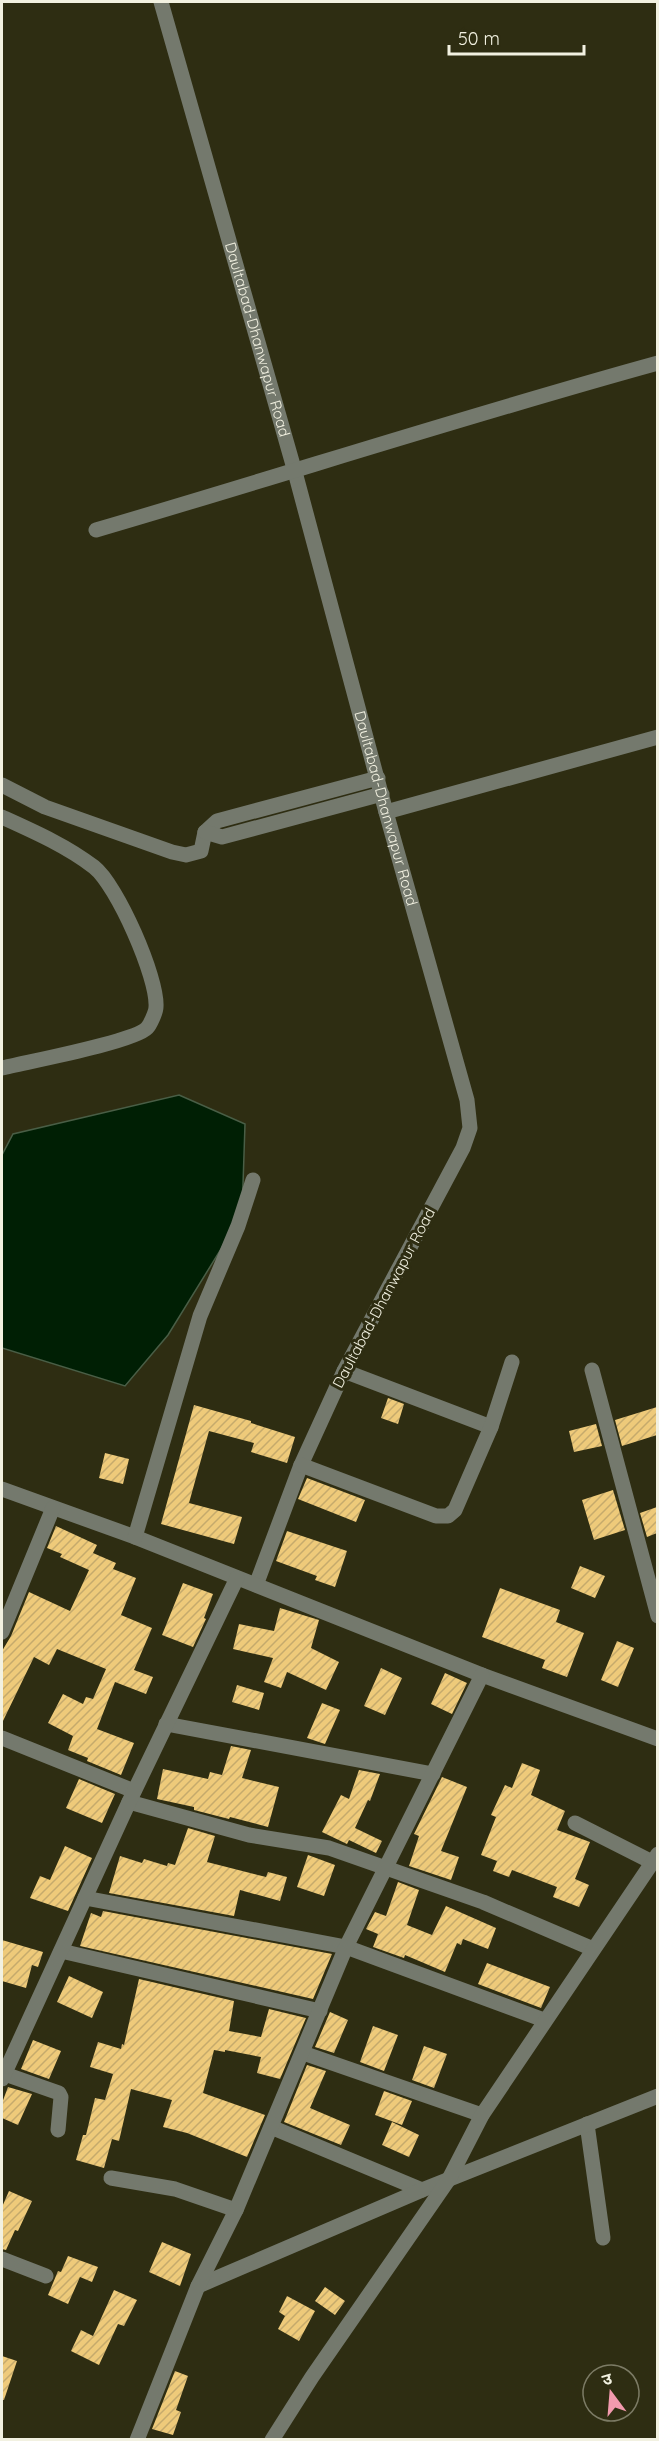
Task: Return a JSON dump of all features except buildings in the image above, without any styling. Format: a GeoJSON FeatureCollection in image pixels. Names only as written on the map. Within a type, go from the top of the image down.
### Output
{"type":"FeatureCollection","features":[{"type":"Feature","properties":{"kind":"street","name":"Daultabad-Dhanwapur Road"},"geometry":{"type":"LineString","coordinates":[[161,2],[295,472],[386,812],[467,1100],[470,1128],[463,1148],[344,1371],[301,1465],[256,1585]]}},
{"type":"Feature","properties":{"kind":"street"},"geometry":{"type":"LineString","coordinates":[[96,530],[295,472],[458,420],[657,363]]}},
{"type":"Feature","properties":{"kind":"street"},"geometry":{"type":"LineString","coordinates":[[386,812],[657,737]]}},
{"type":"Feature","properties":{"kind":"street"},"geometry":{"type":"LineString","coordinates":[[2,785],[45,807],[186,855],[201,851],[205,832],[217,821],[378,778]]}},
{"type":"Feature","properties":{"kind":"street"},"geometry":{"type":"LineString","coordinates":[[205,832],[222,837],[382,794]]}},
{"type":"Feature","properties":{"kind":"street"},"geometry":{"type":"LineString","coordinates":[[34,831],[45,807]]}},
{"type":"Feature","properties":{"kind":"street"},"geometry":{"type":"LineString","coordinates":[[2,817],[34,831],[82,859],[109,881],[132,925],[152,983],[157,1008],[147,1028],[125,1039],[2,1068]]}},
{"type":"Feature","properties":{"kind":"street"},"geometry":{"type":"LineString","coordinates":[[135,1537],[200,1316],[238,1226],[253,1180]]}},
{"type":"Feature","properties":{"kind":"street"},"geometry":{"type":"LineString","coordinates":[[301,1465],[403,1505],[436,1516],[447,1516],[455,1510],[491,1427],[512,1362]]}},
{"type":"Feature","properties":{"kind":"street"},"geometry":{"type":"LineString","coordinates":[[592,1370],[657,1616]]}},
{"type":"Feature","properties":{"kind":"street"},"geometry":{"type":"LineString","coordinates":[[344,1371],[491,1427]]}},
{"type":"Feature","properties":{"kind":"street"},"geometry":{"type":"LineString","coordinates":[[2,1489],[135,1537],[482,1675],[657,1739]]}},
{"type":"Feature","properties":{"kind":"street"},"geometry":{"type":"LineString","coordinates":[[2,1632],[53,1508]]}},
{"type":"Feature","properties":{"kind":"street"},"geometry":{"type":"LineString","coordinates":[[58,2130],[61,2097],[59,2093],[2,2075],[62,1951],[131,1796],[237,1578]]}},
{"type":"Feature","properties":{"kind":"street"},"geometry":{"type":"LineString","coordinates":[[137,2439],[198,2286],[236,2210],[346,1947],[482,1675]]}},
{"type":"Feature","properties":{"kind":"street"},"geometry":{"type":"LineString","coordinates":[[166,1724],[433,1774]]}},
{"type":"Feature","properties":{"kind":"street"},"geometry":{"type":"LineString","coordinates":[[2,1738],[131,1796],[236,1832],[329,1848],[483,1902],[593,1949]]}},
{"type":"Feature","properties":{"kind":"street"},"geometry":{"type":"LineString","coordinates":[[272,2439],[312,2377],[449,2179],[482,2115],[655,1858],[575,1823]]}},
{"type":"Feature","properties":{"kind":"street"},"geometry":{"type":"LineString","coordinates":[[85,1898],[346,1947],[544,2020]]}},
{"type":"Feature","properties":{"kind":"street"},"geometry":{"type":"LineString","coordinates":[[62,1951],[320,2011]]}},
{"type":"Feature","properties":{"kind":"street"},"geometry":{"type":"LineString","coordinates":[[303,2053],[482,2115]]}},
{"type":"Feature","properties":{"kind":"street"},"geometry":{"type":"LineString","coordinates":[[198,2286],[422,2190],[657,2096]]}},
{"type":"Feature","properties":{"kind":"street"},"geometry":{"type":"LineString","coordinates":[[587,2124],[603,2238]]}},
{"type":"Feature","properties":{"kind":"street"},"geometry":{"type":"LineString","coordinates":[[271,2127],[422,2190]]}},
{"type":"Feature","properties":{"kind":"street"},"geometry":{"type":"LineString","coordinates":[[111,2178],[175,2189],[236,2210]]}},
{"type":"Feature","properties":{"kind":"street"},"geometry":{"type":"LineString","coordinates":[[2,2259],[46,2276]]}},
{"type":"Feature","properties":{"kind":"shaded area"},"geometry":{"type":"Polygon","coordinates":[[[179,1095],[245,1124],[242,1215],[168,1335],[125,1386],[2,1348],[2,1155],[13,1134],[179,1095]]]}}]}
